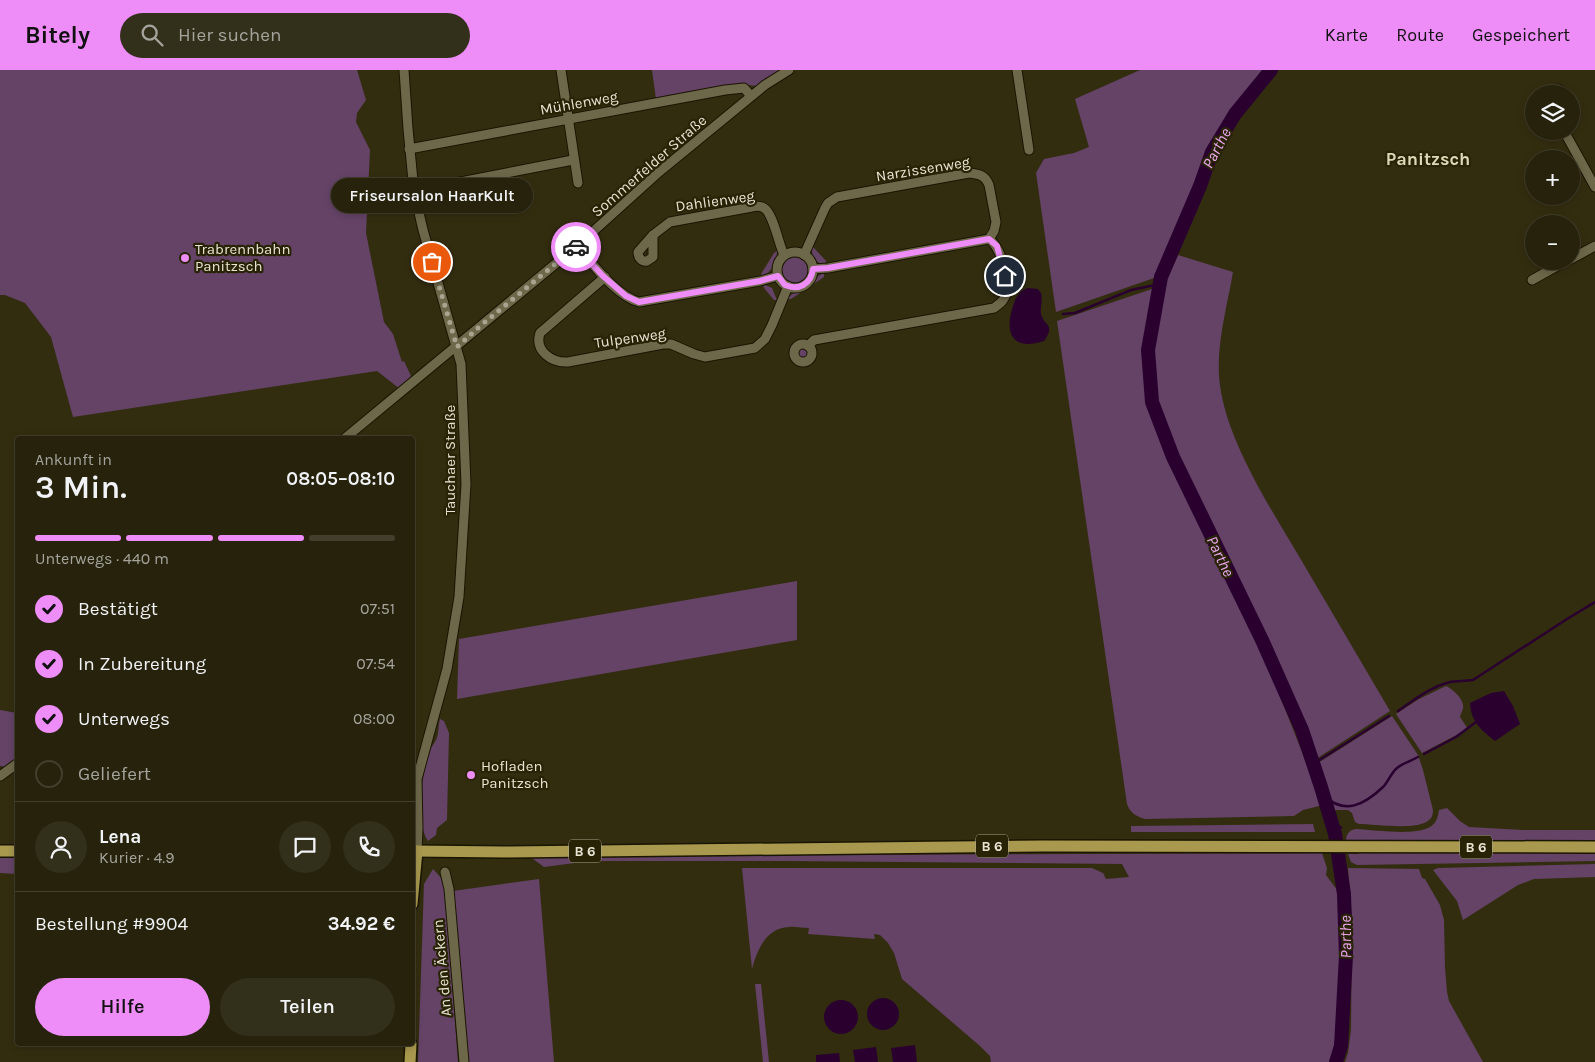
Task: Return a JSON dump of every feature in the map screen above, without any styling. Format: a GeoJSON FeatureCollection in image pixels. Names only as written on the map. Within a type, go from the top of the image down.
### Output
{"type":"FeatureCollection","features":[{"type":"Feature","properties":{"kind":"main road","name":"B 6"},"geometry":{"type":"LineString","coordinates":[[415,851],[506,852],[1043,846],[1595,846]]}},
{"type":"Feature","properties":{"kind":"main road"},"geometry":{"type":"LineString","coordinates":[[0,851],[15,852]]}},
{"type":"Feature","properties":{"kind":"main road"},"geometry":{"type":"LineString","coordinates":[[410,1062],[412,1046]]}},
{"type":"Feature","properties":{"kind":"street","name":"Tauchaer Straße"},"geometry":{"type":"LineString","coordinates":[[404,70],[409,149],[414,191],[423,230],[461,364],[466,484],[459,597],[446,669],[417,779],[418,830],[415,851]]}},
{"type":"Feature","properties":{"kind":"street"},"geometry":{"type":"LineString","coordinates":[[561,70],[578,183]]}},
{"type":"Feature","properties":{"kind":"street","name":"Sommerfelder Straße"},"geometry":{"type":"LineString","coordinates":[[348,436],[577,246],[659,172],[765,84],[789,70]]}},
{"type":"Feature","properties":{"kind":"street"},"geometry":{"type":"LineString","coordinates":[[1017,70],[1029,150]]}},
{"type":"Feature","properties":{"kind":"street","name":"Mühlenweg"},"geometry":{"type":"LineString","coordinates":[[409,149],[725,90],[744,88],[751,96]]}},
{"type":"Feature","properties":{"kind":"street"},"geometry":{"type":"LineString","coordinates":[[1569,140],[1595,187]]}},
{"type":"Feature","properties":{"kind":"street"},"geometry":{"type":"LineString","coordinates":[[414,191],[574,160]]}},
{"type":"Feature","properties":{"kind":"street","name":"Narzissenweg"},"geometry":{"type":"LineString","coordinates":[[804,255],[825,208],[837,197],[969,173],[980,174],[989,185],[996,227],[989,239]]}},
{"type":"Feature","properties":{"kind":"street","name":"Dahlienweg"},"geometry":{"type":"LineString","coordinates":[[653,235],[670,222],[752,206],[762,207],[768,212],[784,255]]}},
{"type":"Feature","properties":{"kind":"street"},"geometry":{"type":"LineString","coordinates":[[808,346],[814,340],[994,308],[1003,301],[1008,288],[997,246],[989,239],[828,268],[813,269]]}},
{"type":"Feature","properties":{"kind":"street"},"geometry":{"type":"LineString","coordinates":[[577,246],[605,277],[626,296],[639,302],[751,283],[778,276]]}},
{"type":"Feature","properties":{"kind":"street"},"geometry":{"type":"LineString","coordinates":[[1580,254],[1595,246]]}},
{"type":"Feature","properties":{"kind":"street"},"geometry":{"type":"LineString","coordinates":[[794,252],[804,255],[810,261],[813,269],[810,279],[805,284],[795,288],[783,283],[778,276],[777,266],[780,260],[784,255],[794,252]]}},
{"type":"Feature","properties":{"kind":"street"},"geometry":{"type":"LineString","coordinates":[[1532,280],[1550,270]]}},
{"type":"Feature","properties":{"kind":"street","name":"Tulpenweg"},"geometry":{"type":"LineString","coordinates":[[605,277],[540,333],[541,347],[547,357],[557,362],[568,362],[663,344],[671,344],[705,357],[755,348],[765,339],[788,286]]}},
{"type":"Feature","properties":{"kind":"street"},"geometry":{"type":"LineString","coordinates":[[0,776],[15,765]]}},
{"type":"Feature","properties":{"kind":"street"},"geometry":{"type":"LineString","coordinates":[[415,787],[417,779]]}},
{"type":"Feature","properties":{"kind":"street","name":"An den Äckern"},"geometry":{"type":"LineString","coordinates":[[445,872],[449,889],[464,1062]]}},
{"type":"Feature","properties":{"kind":"shaded area","name":"Trabrennbahn Panitzsch"},"geometry":{"type":"Polygon","coordinates":[[[0,70],[357,70],[366,100],[357,113],[356,122],[370,150],[366,233],[384,322],[393,334],[402,362],[404,361],[411,376],[400,389],[377,371],[73,417],[51,337],[25,303],[5,295],[0,295],[0,70]]]}},
{"type":"Feature","properties":{"kind":"shaded area"},"geometry":{"type":"Polygon","coordinates":[[[652,70],[783,70],[756,86],[743,84],[656,99],[652,70]]]}},
{"type":"Feature","properties":{"kind":"shaded area"},"geometry":{"type":"Polygon","coordinates":[[[1140,70],[1266,70],[1235,109],[1208,151],[1157,277],[1056,312],[1036,173],[1044,159],[1074,153],[1089,147],[1075,99],[1140,70]]]}},
{"type":"Feature","properties":{"kind":"shaded area"},"geometry":{"type":"Polygon","coordinates":[[[812,247],[826,261],[825,265],[815,259],[812,254],[812,247]]]}},
{"type":"Feature","properties":{"kind":"shaded area"},"geometry":{"type":"Polygon","coordinates":[[[777,251],[773,266],[762,277],[761,274],[777,251]]]}},
{"type":"Feature","properties":{"kind":"shaded area"},"geometry":{"type":"Polygon","coordinates":[[[1178,255],[1233,272],[1221,337],[1219,363],[1222,399],[1229,423],[1238,447],[1262,494],[1390,711],[1316,759],[1301,719],[1171,441],[1156,403],[1153,347],[1158,307],[1178,255]]]}},
{"type":"Feature","properties":{"kind":"shaded area"},"geometry":{"type":"Polygon","coordinates":[[[795,257],[804,261],[808,270],[804,279],[795,283],[786,279],[782,270],[786,261],[795,257]]]}},
{"type":"Feature","properties":{"kind":"shaded area"},"geometry":{"type":"Polygon","coordinates":[[[824,273],[824,277],[791,299],[787,299],[792,294],[805,288],[824,273]]]}},
{"type":"Feature","properties":{"kind":"shaded area"},"geometry":{"type":"Polygon","coordinates":[[[763,284],[772,288],[777,300],[774,300],[763,284]]]}},
{"type":"Feature","properties":{"kind":"shaded area"},"geometry":{"type":"Polygon","coordinates":[[[1028,288],[1038,289],[1041,293],[1041,314],[1049,331],[1044,341],[1027,344],[1021,343],[1012,336],[1010,323],[1016,299],[1020,292],[1028,288]]]}},
{"type":"Feature","properties":{"kind":"shaded area"},"geometry":{"type":"Polygon","coordinates":[[[1152,289],[1153,295],[1146,344],[1146,371],[1150,411],[1167,454],[1254,631],[1323,805],[1303,810],[1294,816],[1145,819],[1134,814],[1127,804],[1057,321],[1152,289]]]}},
{"type":"Feature","properties":{"kind":"shaded area"},"geometry":{"type":"Polygon","coordinates":[[[803,344],[809,347],[812,353],[809,359],[803,362],[797,359],[794,353],[797,347],[803,344]]]}},
{"type":"Feature","properties":{"kind":"shaded area"},"geometry":{"type":"Polygon","coordinates":[[[797,581],[797,640],[457,699],[459,639],[797,581]]]}},
{"type":"Feature","properties":{"kind":"shaded area"},"geometry":{"type":"Polygon","coordinates":[[[1446,686],[1461,699],[1463,709],[1460,717],[1468,729],[1422,753],[1396,714],[1419,699],[1446,686]]]}},
{"type":"Feature","properties":{"kind":"shaded area"},"geometry":{"type":"Polygon","coordinates":[[[1504,691],[1513,706],[1520,724],[1495,741],[1478,725],[1472,715],[1470,703],[1491,693],[1504,691]]]}},
{"type":"Feature","properties":{"kind":"shaded area"},"geometry":{"type":"Polygon","coordinates":[[[0,710],[15,713],[15,761],[8,767],[0,766],[0,710]]]}},
{"type":"Feature","properties":{"kind":"shaded area"},"geometry":{"type":"Polygon","coordinates":[[[1392,716],[1418,755],[1433,810],[1432,816],[1423,823],[1416,825],[1359,824],[1355,822],[1352,813],[1348,810],[1333,810],[1318,763],[1392,716]]]}},
{"type":"Feature","properties":{"kind":"shaded area"},"geometry":{"type":"Polygon","coordinates":[[[440,719],[444,721],[449,733],[447,820],[437,828],[436,835],[428,841],[421,821],[422,782],[431,748],[437,738],[440,719]]]}},
{"type":"Feature","properties":{"kind":"shaded area"},"geometry":{"type":"Polygon","coordinates":[[[1447,808],[1469,827],[1523,830],[1595,830],[1595,842],[1346,842],[1348,833],[1356,829],[1394,832],[1423,830],[1434,824],[1439,810],[1447,808]]]}},
{"type":"Feature","properties":{"kind":"shaded area"},"geometry":{"type":"Polygon","coordinates":[[[1313,824],[1315,832],[1131,832],[1131,826],[1313,824]]]}},
{"type":"Feature","properties":{"kind":"shaded area"},"geometry":{"type":"Polygon","coordinates":[[[1595,851],[1595,861],[1357,865],[1351,862],[1348,854],[1358,854],[1359,852],[1595,851]]]}},
{"type":"Feature","properties":{"kind":"shaded area"},"geometry":{"type":"Polygon","coordinates":[[[1322,853],[1327,868],[1326,875],[1340,894],[1343,942],[1339,1047],[1333,1062],[991,1062],[990,1056],[980,1046],[902,979],[894,953],[880,935],[874,934],[875,939],[808,934],[809,928],[781,928],[774,931],[764,941],[752,969],[742,868],[1092,868],[1103,873],[1106,879],[1129,877],[1122,864],[590,861],[544,867],[529,856],[1322,853]]]}},
{"type":"Feature","properties":{"kind":"shaded area"},"geometry":{"type":"Polygon","coordinates":[[[0,854],[15,855],[15,874],[0,873],[0,854]]]}},
{"type":"Feature","properties":{"kind":"shaded area"},"geometry":{"type":"Polygon","coordinates":[[[1595,864],[1595,877],[1534,879],[1518,885],[1463,920],[1457,901],[1433,870],[1438,868],[1595,864]]]}},
{"type":"Feature","properties":{"kind":"shaded area"},"geometry":{"type":"Polygon","coordinates":[[[1348,868],[1419,869],[1422,878],[1425,879],[1440,905],[1444,920],[1445,968],[1449,1001],[1483,1062],[1345,1062],[1351,1029],[1352,918],[1348,868]]]}},
{"type":"Feature","properties":{"kind":"shaded area"},"geometry":{"type":"Polygon","coordinates":[[[433,869],[442,879],[445,893],[458,1062],[418,1062],[424,884],[433,869]]]}},
{"type":"Feature","properties":{"kind":"shaded area"},"geometry":{"type":"Polygon","coordinates":[[[539,879],[554,1062],[468,1062],[453,891],[539,879]]]}},
{"type":"Feature","properties":{"kind":"shaded area"},"geometry":{"type":"Polygon","coordinates":[[[755,984],[761,984],[769,1062],[763,1062],[755,984]]]}},
{"type":"Feature","properties":{"kind":"shaded area"},"geometry":{"type":"Polygon","coordinates":[[[883,998],[895,1002],[899,1014],[895,1026],[883,1030],[871,1026],[867,1014],[871,1002],[883,998]]]}},
{"type":"Feature","properties":{"kind":"shaded area"},"geometry":{"type":"Polygon","coordinates":[[[841,1000],[853,1005],[858,1017],[853,1029],[841,1034],[829,1029],[824,1017],[829,1005],[841,1000]]]}},
{"type":"Feature","properties":{"kind":"shaded area"},"geometry":{"type":"Polygon","coordinates":[[[915,1045],[917,1062],[893,1062],[891,1048],[915,1045]]]}},
{"type":"Feature","properties":{"kind":"shaded area"},"geometry":{"type":"Polygon","coordinates":[[[876,1047],[878,1062],[855,1062],[853,1050],[876,1047]]]}},
{"type":"Feature","properties":{"kind":"shaded area"},"geometry":{"type":"Polygon","coordinates":[[[839,1053],[840,1062],[816,1062],[816,1055],[839,1053]]]}},
{"type":"Feature","properties":{"kind":"waterway","name":"Parthe"},"geometry":{"type":"LineString","coordinates":[[1271,70],[1235,114],[1212,152],[1200,186],[1161,277],[1148,350],[1152,402],[1173,457],[1262,640],[1302,730],[1335,834],[1344,894],[1346,956],[1341,1046],[1336,1062]]}},
{"type":"Feature","properties":{"kind":"waterway"},"geometry":{"type":"LineString","coordinates":[[1063,314],[1075,313],[1131,290],[1160,284]]}},
{"type":"Feature","properties":{"kind":"waterway"},"geometry":{"type":"LineString","coordinates":[[1398,711],[1422,694],[1436,687],[1450,682],[1473,680],[1595,602]]}},
{"type":"Feature","properties":{"kind":"waterway"},"geometry":{"type":"LineString","coordinates":[[1313,764],[1389,716]]}},
{"type":"Feature","properties":{"kind":"waterway"},"geometry":{"type":"LineString","coordinates":[[1424,754],[1456,737],[1476,722]]}},
{"type":"Feature","properties":{"kind":"waterway"},"geometry":{"type":"LineString","coordinates":[[1324,796],[1339,805],[1347,806],[1362,803],[1383,787],[1397,768],[1418,757]]}},
{"type":"Feature","properties":{"kind":"waterway","name":"Parthe"},"geometry":{"type":"LineString","coordinates":[[1330,818],[1341,828]]}},
{"type":"Feature","properties":{"kind":"way so far"},"geometry":{"type":"LineString","coordinates":[[432,262],[457,347],[576,247]]}},
{"type":"Feature","properties":{"kind":"place","name":"Trabrennbahn Panitzsch"},"geometry":{"type":"Point","coordinates":[185,258]}},
{"type":"Feature","properties":{"kind":"place","name":"Friseursalon HaarKult"},"geometry":{"type":"Point","coordinates":[432,262]}},
{"type":"Feature","properties":{"kind":"place","name":"Hofladen Panitzsch"},"geometry":{"type":"Point","coordinates":[471,775]}},
{"type":"Feature","properties":{"kind":"district","name":"Panitzsch"},"geometry":{"type":"Point","coordinates":[1428,159]}},
{"type":"Feature","properties":{"kind":"route"},"geometry":{"type":"LineString","coordinates":[[576,247],[603,276],[626,296],[639,302],[760,281],[778,276],[785,285],[795,288],[808,282],[812,276],[813,269],[828,268],[989,239],[997,246],[1005,276]]}}]}
